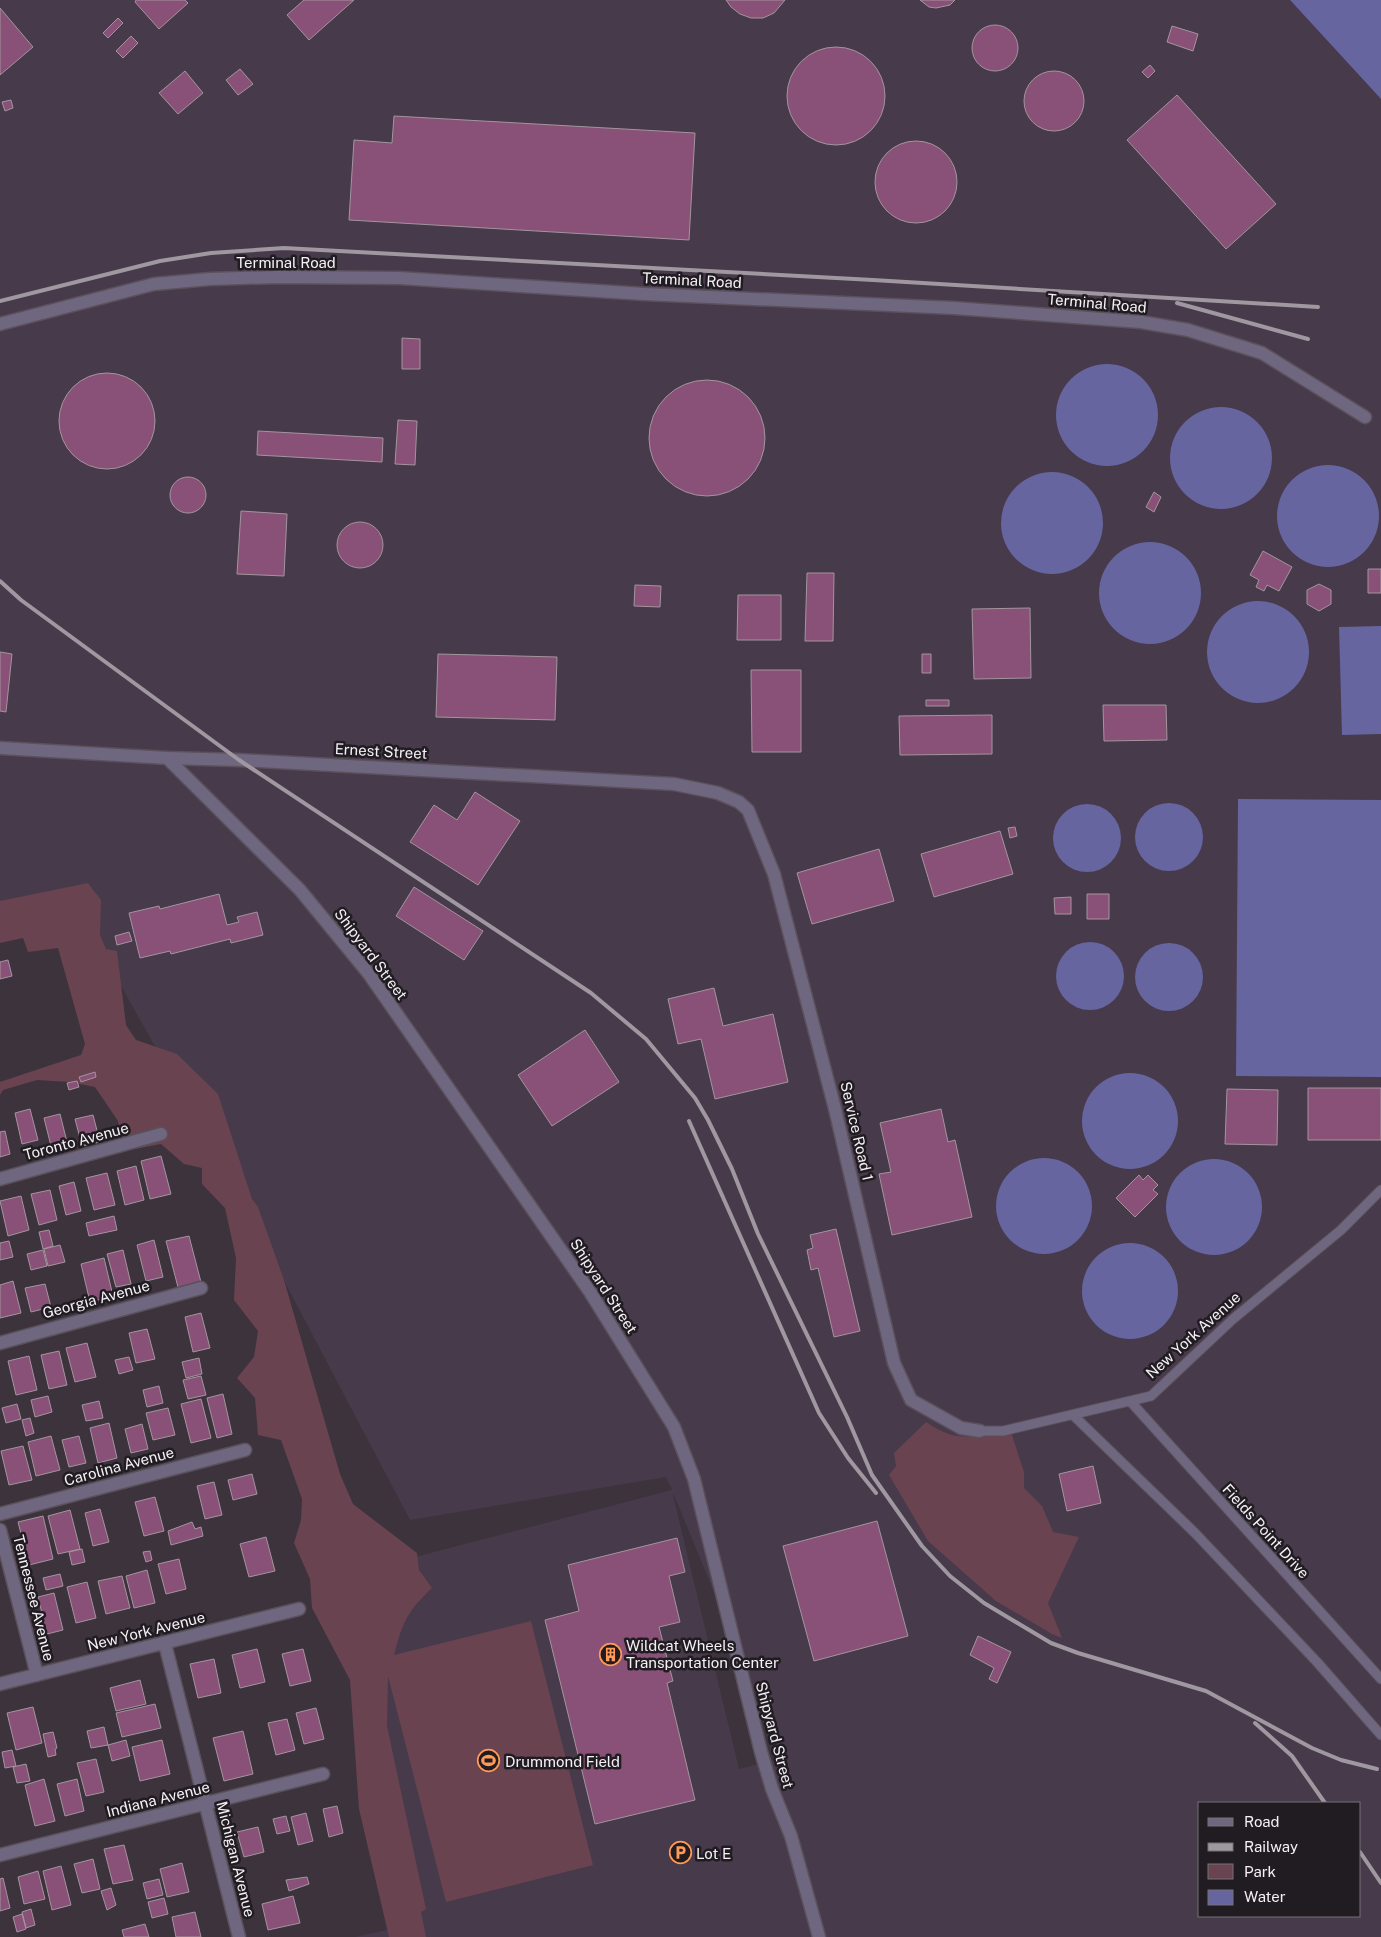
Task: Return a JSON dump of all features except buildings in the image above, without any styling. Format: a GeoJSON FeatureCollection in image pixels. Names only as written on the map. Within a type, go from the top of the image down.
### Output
{"type":"FeatureCollection","features":[{"type":"Feature","properties":{"kind":"street","name":"Terminal Road"},"geometry":{"type":"LineString","coordinates":[[0,324],[154,284],[210,279],[276,277],[399,278],[644,294],[954,308],[1141,322],[1188,330],[1262,353],[1365,417]]}},
{"type":"Feature","properties":{"kind":"street","name":"Ernest Street"},"geometry":{"type":"LineString","coordinates":[[0,748],[674,784],[718,794],[739,802],[752,815]]}},
{"type":"Feature","properties":{"kind":"street","name":"Shipyard Street"},"geometry":{"type":"LineString","coordinates":[[167,758],[300,890],[369,974],[579,1276],[674,1427],[694,1479],[772,1789],[791,1836],[819,1937]]}},
{"type":"Feature","properties":{"kind":"street","name":"Service Road 1"},"geometry":{"type":"LineString","coordinates":[[752,815],[774,874],[790,930],[835,1109],[894,1363],[911,1400],[961,1428]]}},
{"type":"Feature","properties":{"kind":"street","name":"Toronto Avenue"},"geometry":{"type":"LineString","coordinates":[[0,1179],[161,1134]]}},
{"type":"Feature","properties":{"kind":"street","name":"Georgia Avenue"},"geometry":{"type":"LineString","coordinates":[[0,1342],[201,1288]]}},
{"type":"Feature","properties":{"kind":"street","name":"New York Avenue"},"geometry":{"type":"LineString","coordinates":[[961,1428],[980,1431]]}},
{"type":"Feature","properties":{"kind":"street","name":"Carolina Avenue"},"geometry":{"type":"LineString","coordinates":[[0,1514],[245,1450]]}},
{"type":"Feature","properties":{"kind":"street","name":"Tennessee Avenue"},"geometry":{"type":"LineString","coordinates":[[0,1530],[37,1674]]}},
{"type":"Feature","properties":{"kind":"street","name":"New York Avenue"},"geometry":{"type":"LineString","coordinates":[[0,1684],[299,1609]]}},
{"type":"Feature","properties":{"kind":"street","name":"Michigan Avenue"},"geometry":{"type":"LineString","coordinates":[[165,1644],[239,1937]]}},
{"type":"Feature","properties":{"kind":"street","name":"Indiana Avenue"},"geometry":{"type":"LineString","coordinates":[[0,1855],[323,1774]]}},
{"type":"Feature","properties":{"kind":"lane","name":"New York Avenue"},"geometry":{"type":"LineString","coordinates":[[980,1431],[1003,1431],[1074,1416],[1151,1396],[1233,1319],[1341,1230],[1381,1190]]}},
{"type":"Feature","properties":{"kind":"lane","name":"Fields Point Drive"},"geometry":{"type":"LineString","coordinates":[[1130,1401],[1381,1680]]}},
{"type":"Feature","properties":{"kind":"lane"},"geometry":{"type":"LineString","coordinates":[[1074,1416],[1196,1534],[1317,1662],[1381,1735]]}},
{"type":"Feature","properties":{"kind":"shaded area"},"geometry":{"type":"Polygon","coordinates":[[[0,0],[1290,0],[1381,99],[1381,1937],[355,1937],[409,1925],[342,1576],[672,1490],[666,1477],[410,1520],[252,1220],[82,916],[0,935],[0,0]],[[674,1495],[739,1769],[782,1758],[674,1495]]]}},
{"type":"Feature","properties":{"kind":"green space"},"geometry":{"type":"Polygon","coordinates":[[[88,883],[101,900],[100,935],[106,949],[117,951],[126,1025],[136,1040],[177,1054],[218,1094],[252,1199],[258,1207],[284,1280],[340,1474],[353,1504],[417,1553],[419,1570],[432,1588],[411,1611],[403,1625],[394,1655],[531,1621],[593,1865],[446,1902],[388,1676],[387,1726],[426,1909],[421,1912],[426,1937],[389,1937],[359,1809],[350,1680],[312,1608],[310,1579],[294,1543],[301,1520],[302,1499],[281,1440],[258,1435],[255,1398],[237,1378],[254,1357],[258,1331],[234,1300],[236,1258],[225,1208],[202,1184],[202,1168],[184,1164],[161,1144],[124,1151],[118,1121],[95,1087],[70,1082],[37,1080],[3,1090],[0,1095],[0,1082],[81,1055],[85,1044],[58,948],[28,952],[23,938],[0,943],[0,901],[88,883]]]}},
{"type":"Feature","properties":{"kind":"green space"},"geometry":{"type":"Polygon","coordinates":[[[926,1422],[949,1434],[959,1436],[968,1437],[1011,1432],[1024,1472],[1024,1488],[1042,1506],[1053,1532],[1079,1537],[1048,1603],[1062,1638],[996,1601],[928,1541],[889,1475],[896,1466],[894,1453],[926,1422]]]}},
{"type":"Feature","properties":{"kind":"water"},"geometry":{"type":"Polygon","coordinates":[[[1290,0],[1381,0],[1381,99],[1290,0]]]}},
{"type":"Feature","properties":{"kind":"water"},"geometry":{"type":"Polygon","coordinates":[[[1107,364],[1126,368],[1143,379],[1154,396],[1158,415],[1154,434],[1143,451],[1126,462],[1107,466],[1088,462],[1071,451],[1060,434],[1056,415],[1060,396],[1071,379],[1088,368],[1107,364]]]}},
{"type":"Feature","properties":{"kind":"water"},"geometry":{"type":"Polygon","coordinates":[[[1221,407],[1240,411],[1257,422],[1268,439],[1272,458],[1268,477],[1257,494],[1240,505],[1221,509],[1202,505],[1185,494],[1174,477],[1170,458],[1174,439],[1185,422],[1202,411],[1221,407]]]}},
{"type":"Feature","properties":{"kind":"water"},"geometry":{"type":"Polygon","coordinates":[[[1328,465],[1347,469],[1364,480],[1375,497],[1379,516],[1375,535],[1364,552],[1347,563],[1328,567],[1309,563],[1292,552],[1281,535],[1277,516],[1281,497],[1292,480],[1309,469],[1328,465]]]}},
{"type":"Feature","properties":{"kind":"water"},"geometry":{"type":"Polygon","coordinates":[[[1052,472],[1071,476],[1088,487],[1099,504],[1103,523],[1099,542],[1088,559],[1071,570],[1052,574],[1033,570],[1016,559],[1005,542],[1001,523],[1005,504],[1016,487],[1033,476],[1052,472]]]}},
{"type":"Feature","properties":{"kind":"water"},"geometry":{"type":"Polygon","coordinates":[[[1150,542],[1169,546],[1186,557],[1197,574],[1201,593],[1197,612],[1186,629],[1169,640],[1150,644],[1131,640],[1114,629],[1103,612],[1099,593],[1103,574],[1114,557],[1131,546],[1150,542]]]}},
{"type":"Feature","properties":{"kind":"water"},"geometry":{"type":"Polygon","coordinates":[[[1258,601],[1277,605],[1294,616],[1305,633],[1309,652],[1305,671],[1294,688],[1277,699],[1258,703],[1239,699],[1222,688],[1211,671],[1207,652],[1211,633],[1222,616],[1239,605],[1258,601]]]}},
{"type":"Feature","properties":{"kind":"water"},"geometry":{"type":"Polygon","coordinates":[[[1381,626],[1381,734],[1342,735],[1339,627],[1381,626]]]}},
{"type":"Feature","properties":{"kind":"water"},"geometry":{"type":"Polygon","coordinates":[[[1238,799],[1381,800],[1381,1077],[1236,1076],[1238,799]]]}},
{"type":"Feature","properties":{"kind":"water"},"geometry":{"type":"Polygon","coordinates":[[[1162,803],[1176,803],[1188,808],[1198,818],[1203,830],[1203,844],[1198,856],[1188,866],[1176,871],[1162,871],[1150,866],[1140,856],[1135,844],[1135,830],[1140,818],[1150,808],[1162,803]]]}},
{"type":"Feature","properties":{"kind":"water"},"geometry":{"type":"Polygon","coordinates":[[[1080,804],[1094,804],[1106,809],[1116,819],[1121,831],[1121,845],[1116,857],[1106,867],[1094,872],[1080,872],[1068,867],[1058,857],[1053,845],[1053,831],[1058,819],[1068,809],[1080,804]]]}},
{"type":"Feature","properties":{"kind":"water"},"geometry":{"type":"Polygon","coordinates":[[[1083,942],[1097,942],[1109,947],[1119,957],[1124,969],[1124,983],[1119,995],[1109,1005],[1097,1010],[1083,1010],[1071,1005],[1061,995],[1056,983],[1056,969],[1061,957],[1071,947],[1083,942]]]}},
{"type":"Feature","properties":{"kind":"water"},"geometry":{"type":"Polygon","coordinates":[[[1162,943],[1176,943],[1188,948],[1198,958],[1203,970],[1203,984],[1198,996],[1188,1006],[1176,1011],[1162,1011],[1150,1006],[1140,996],[1135,984],[1135,970],[1140,958],[1150,948],[1162,943]]]}},
{"type":"Feature","properties":{"kind":"water"},"geometry":{"type":"Polygon","coordinates":[[[1130,1073],[1148,1077],[1164,1087],[1174,1103],[1178,1121],[1174,1139],[1164,1155],[1148,1165],[1130,1169],[1112,1165],[1096,1155],[1086,1139],[1082,1121],[1086,1103],[1096,1087],[1112,1077],[1130,1073]]]}},
{"type":"Feature","properties":{"kind":"water"},"geometry":{"type":"Polygon","coordinates":[[[1044,1158],[1062,1162],[1078,1172],[1088,1188],[1092,1206],[1088,1224],[1078,1240],[1062,1250],[1044,1254],[1026,1250],[1010,1240],[1000,1224],[996,1206],[1000,1188],[1010,1172],[1026,1162],[1044,1158]]]}},
{"type":"Feature","properties":{"kind":"water"},"geometry":{"type":"Polygon","coordinates":[[[1214,1159],[1232,1163],[1248,1173],[1258,1189],[1262,1207],[1258,1225],[1248,1241],[1232,1251],[1214,1255],[1196,1251],[1180,1241],[1170,1225],[1166,1207],[1170,1189],[1180,1173],[1196,1163],[1214,1159]]]}},
{"type":"Feature","properties":{"kind":"water"},"geometry":{"type":"Polygon","coordinates":[[[1130,1243],[1148,1247],[1164,1257],[1174,1273],[1178,1291],[1174,1309],[1164,1325],[1148,1335],[1130,1339],[1112,1335],[1096,1325],[1086,1309],[1082,1291],[1086,1273],[1096,1257],[1112,1247],[1130,1243]]]}},
{"type":"Feature","properties":{"kind":"railway"},"geometry":{"type":"LineString","coordinates":[[0,301],[160,261],[211,253],[284,248],[873,280],[1318,307]]}},
{"type":"Feature","properties":{"kind":"railway"},"geometry":{"type":"LineString","coordinates":[[1177,303],[1308,339]]}},
{"type":"Feature","properties":{"kind":"railway"},"geometry":{"type":"LineString","coordinates":[[0,581],[21,600],[239,760],[591,993],[646,1039],[695,1098],[708,1120],[732,1169],[758,1234],[847,1417],[872,1475],[922,1546],[950,1576],[984,1603],[1051,1643],[1078,1653],[1206,1691],[1312,1748],[1341,1760],[1377,1769]]}},
{"type":"Feature","properties":{"kind":"railway"},"geometry":{"type":"LineString","coordinates":[[689,1121],[819,1413],[848,1458],[876,1493]]}},
{"type":"Feature","properties":{"kind":"railway"},"geometry":{"type":"LineString","coordinates":[[1255,1723],[1292,1756],[1324,1802]]}},
{"type":"Feature","properties":{"kind":"railway"},"geometry":{"type":"LineString","coordinates":[[1361,1853],[1381,1883]]}},
{"type":"Feature","properties":{"kind":"place","name":"Wildcat Wheels Transportation Center"},"geometry":{"type":"Point","coordinates":[610,1654]}},
{"type":"Feature","properties":{"kind":"place","name":"Drummond Field"},"geometry":{"type":"Point","coordinates":[489,1761]}},
{"type":"Feature","properties":{"kind":"place","name":"Lot E"},"geometry":{"type":"Point","coordinates":[680,1853]}}]}
